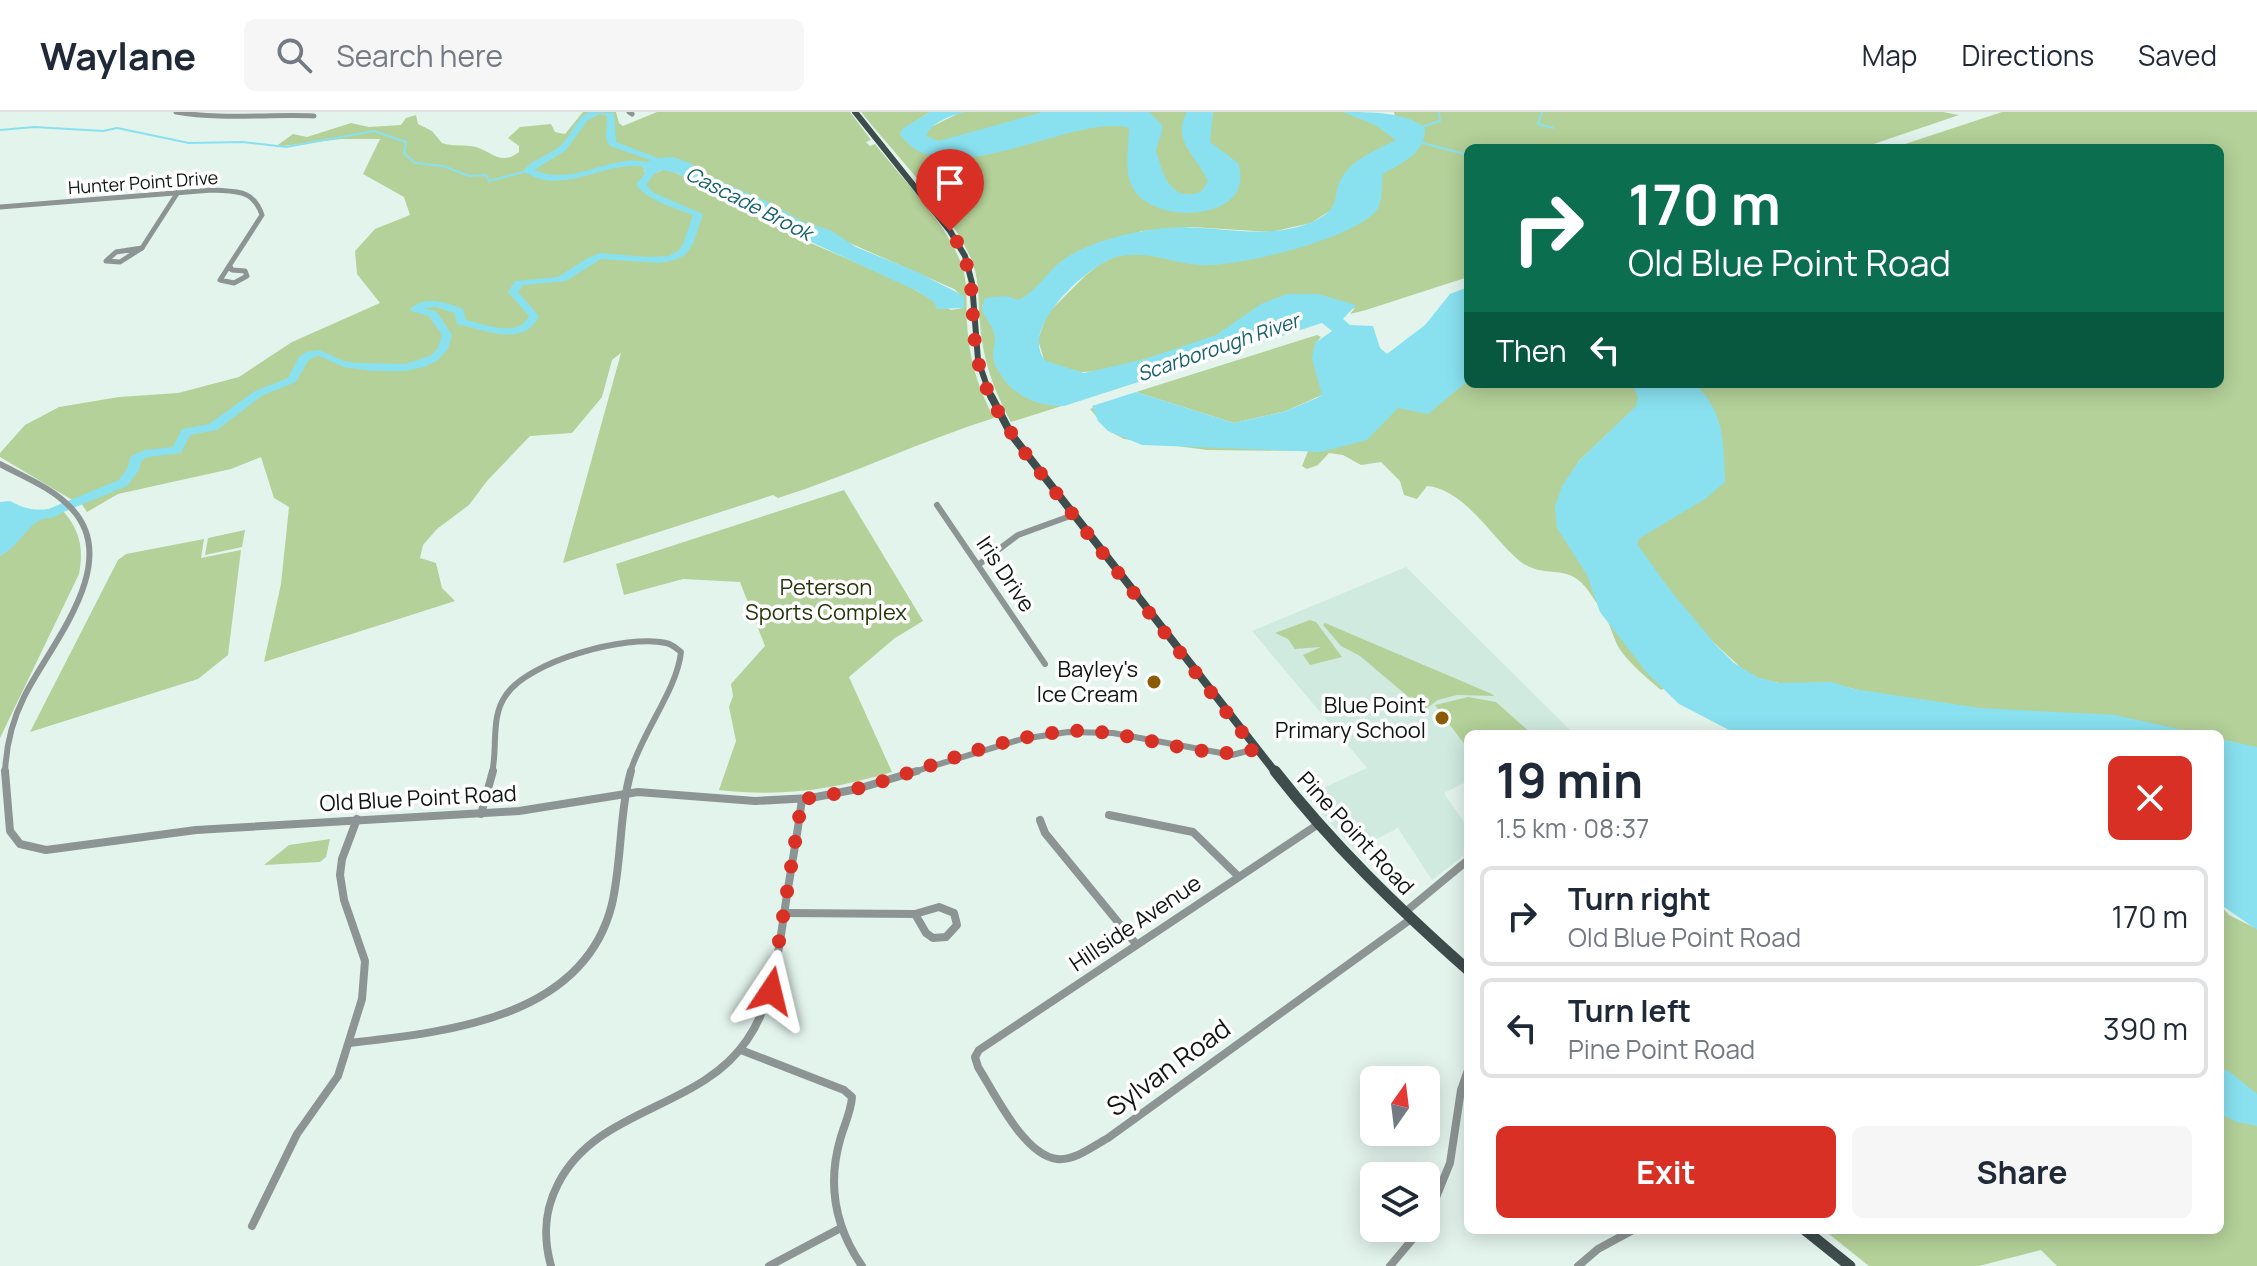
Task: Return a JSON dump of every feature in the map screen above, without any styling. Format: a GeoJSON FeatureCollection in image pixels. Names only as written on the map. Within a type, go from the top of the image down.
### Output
{"type":"FeatureCollection","features":[{"type":"Feature","properties":{"kind":"main road","name":"Pine Point Road"},"geometry":{"type":"LineString","coordinates":[[855,112],[961,248],[971,275],[978,360],[989,393],[1007,428],[1317,825],[1407,916],[1464,966]]}},
{"type":"Feature","properties":{"kind":"main road"},"geometry":{"type":"LineString","coordinates":[[1810,1234],[1850,1266]]}},
{"type":"Feature","properties":{"kind":"street"},"geometry":{"type":"LineString","coordinates":[[176,112],[204,117],[254,114],[314,116]]}},
{"type":"Feature","properties":{"kind":"street","name":"Hunter Point Drive"},"geometry":{"type":"LineString","coordinates":[[0,207],[178,192],[230,190],[247,194],[261,206],[260,221],[230,266]]}},
{"type":"Feature","properties":{"kind":"street"},"geometry":{"type":"LineString","coordinates":[[142,248],[116,252],[106,261],[112,264],[125,261],[142,248],[178,192]]}},
{"type":"Feature","properties":{"kind":"street"},"geometry":{"type":"LineString","coordinates":[[230,266],[232,270],[245,271],[247,276],[236,283],[222,283],[220,279],[230,266]]}},
{"type":"Feature","properties":{"kind":"street","name":"Old Blue Point Road"},"geometry":{"type":"LineString","coordinates":[[0,464],[64,502],[75,512],[88,540],[88,575],[11,731],[6,754],[3,805],[11,835],[22,846],[40,849],[196,830],[481,814],[626,793],[673,792],[755,801],[802,799],[857,789],[1022,739],[1058,732],[1105,732],[1232,755],[1255,749]]}},
{"type":"Feature","properties":{"kind":"street","name":"Iris Drive"},"geometry":{"type":"LineString","coordinates":[[937,505],[1045,664]]}},
{"type":"Feature","properties":{"kind":"street"},"geometry":{"type":"LineString","coordinates":[[978,565],[1018,535],[1073,515]]}},
{"type":"Feature","properties":{"kind":"street"},"geometry":{"type":"LineString","coordinates":[[349,1043],[496,1019],[527,1006],[567,978],[591,950],[607,921],[626,793],[635,754],[682,664],[677,648],[661,639],[633,642],[549,665],[514,684],[497,714],[493,768],[481,814]]}},
{"type":"Feature","properties":{"kind":"street"},"geometry":{"type":"LineString","coordinates":[[551,1266],[545,1236],[546,1216],[554,1187],[575,1153],[611,1127],[700,1085],[741,1050],[758,1022],[771,991],[802,799]]}},
{"type":"Feature","properties":{"kind":"street"},"geometry":{"type":"LineString","coordinates":[[1109,815],[1193,832],[1237,875]]}},
{"type":"Feature","properties":{"kind":"street"},"geometry":{"type":"LineString","coordinates":[[252,1226],[297,1134],[335,1083],[364,990],[365,967],[360,941],[344,900],[340,870],[357,819]]}},
{"type":"Feature","properties":{"kind":"street"},"geometry":{"type":"LineString","coordinates":[[1040,820],[1045,833],[1136,944]]}},
{"type":"Feature","properties":{"kind":"street","name":"Hillside Avenue"},"geometry":{"type":"LineString","coordinates":[[976,1055],[1237,875],[1317,825]]}},
{"type":"Feature","properties":{"kind":"street","name":"Sylvan Road"},"geometry":{"type":"LineString","coordinates":[[976,1055],[981,1074],[1025,1142],[1052,1158],[1074,1157],[1143,1113],[1407,916],[1464,864]]}},
{"type":"Feature","properties":{"kind":"street"},"geometry":{"type":"LineString","coordinates":[[785,913],[915,914],[946,908],[956,915],[957,925],[949,935],[932,939],[924,933],[915,914]]}},
{"type":"Feature","properties":{"kind":"street"},"geometry":{"type":"LineString","coordinates":[[741,1050],[844,1090],[852,1097],[835,1168],[839,1229],[862,1266]]}},
{"type":"Feature","properties":{"kind":"street"},"geometry":{"type":"LineString","coordinates":[[1440,1188],[1450,1163],[1464,1081]]}},
{"type":"Feature","properties":{"kind":"street"},"geometry":{"type":"LineString","coordinates":[[769,1266],[839,1229]]}},
{"type":"Feature","properties":{"kind":"street"},"geometry":{"type":"LineString","coordinates":[[1578,1266],[1598,1249],[1626,1234]]}},
{"type":"Feature","properties":{"kind":"street"},"geometry":{"type":"LineString","coordinates":[[1390,1266],[1410,1242]]}},
{"type":"Feature","properties":{"kind":"shaded area","name":"Blue Point Primary School"},"geometry":{"type":"Polygon","coordinates":[[[1406,567],[1570,730],[1464,730],[1464,783],[1444,793],[1464,822],[1464,855],[1432,880],[1398,828],[1355,850],[1306,796],[1367,768],[1252,631],[1406,567]]]}},
{"type":"Feature","properties":{"kind":"green space"},"geometry":{"type":"Polygon","coordinates":[[[583,112],[616,112],[623,126],[657,112],[850,112],[871,140],[866,142],[870,146],[875,144],[912,188],[957,253],[966,283],[972,361],[994,418],[805,489],[778,498],[773,495],[563,563],[621,353],[612,360],[602,397],[572,433],[530,436],[487,481],[469,505],[437,529],[423,545],[420,558],[436,563],[442,588],[455,601],[264,662],[281,584],[289,507],[274,498],[261,457],[231,469],[118,494],[87,512],[79,500],[79,504],[0,457],[0,453],[25,425],[59,407],[119,397],[178,393],[239,377],[292,342],[380,303],[357,274],[355,251],[375,229],[410,215],[404,197],[363,174],[380,139],[341,139],[275,147],[293,134],[307,137],[351,123],[369,127],[401,125],[406,118],[416,115],[418,124],[432,131],[442,143],[476,147],[497,157],[507,158],[519,152],[519,146],[508,138],[520,127],[551,124],[555,132],[565,134],[583,112]],[[657,158],[643,165],[646,177],[667,168],[799,238],[899,281],[951,310],[963,308],[963,297],[954,289],[657,158]]]}},
{"type":"Feature","properties":{"kind":"green space"},"geometry":{"type":"Polygon","coordinates":[[[861,112],[930,112],[903,129],[914,146],[1080,115],[1129,122],[1131,167],[1206,209],[1212,146],[1208,141],[1213,112],[1345,112],[1374,123],[1398,138],[1336,207],[1311,223],[1271,232],[1192,227],[1142,231],[1094,246],[1025,300],[982,305],[1068,404],[1011,422],[987,363],[981,338],[977,279],[965,246],[939,206],[861,112]]]}},
{"type":"Feature","properties":{"kind":"green space"},"geometry":{"type":"Polygon","coordinates":[[[961,112],[1044,112],[949,143],[926,139],[925,130],[961,112]]]}},
{"type":"Feature","properties":{"kind":"green space"},"geometry":{"type":"Polygon","coordinates":[[[1143,112],[1188,112],[1188,149],[1217,180],[1199,194],[1177,196],[1165,183],[1143,112]]]}},
{"type":"Feature","properties":{"kind":"green space"},"geometry":{"type":"Polygon","coordinates":[[[1394,112],[1943,112],[1959,115],[1874,144],[1464,144],[1464,278],[1366,310],[1350,314],[1355,308],[1213,338],[1107,371],[1081,372],[1045,363],[1038,340],[1047,314],[1105,260],[1133,252],[1207,264],[1380,199],[1379,173],[1402,161],[1394,112]]]}},
{"type":"Feature","properties":{"kind":"green space"},"geometry":{"type":"Polygon","coordinates":[[[2002,112],[2257,112],[2257,748],[2224,740],[2224,730],[2172,730],[2068,713],[2010,713],[1862,691],[1830,683],[1779,683],[1750,676],[1697,627],[1635,544],[1689,388],[2224,388],[2224,144],[1905,144],[2002,112]]]}},
{"type":"Feature","properties":{"kind":"green space"},"geometry":{"type":"Polygon","coordinates":[[[1317,335],[1321,337],[1316,343],[1322,395],[1286,411],[1234,423],[1136,392],[1317,335]]]}},
{"type":"Feature","properties":{"kind":"green space"},"geometry":{"type":"Polygon","coordinates":[[[1464,379],[1464,388],[1637,388],[1640,403],[1579,461],[1565,483],[1586,572],[1669,686],[1661,690],[1625,656],[1602,611],[1582,583],[1574,577],[1540,570],[1521,562],[1466,506],[1441,489],[1427,486],[1417,499],[1404,495],[1400,481],[1381,462],[1361,465],[1343,455],[1329,453],[1318,465],[1307,469],[1302,466],[1308,451],[1207,450],[1124,439],[1109,431],[1090,409],[1099,406],[1128,437],[1394,407],[1464,379]]]}},
{"type":"Feature","properties":{"kind":"green space","name":"Peterson Sports Complex"},"geometry":{"type":"Polygon","coordinates":[[[844,490],[923,621],[895,638],[849,677],[892,772],[807,790],[765,793],[719,790],[736,741],[729,707],[733,696],[731,684],[765,646],[740,582],[683,579],[624,595],[616,564],[844,490]]]}},
{"type":"Feature","properties":{"kind":"green space"},"geometry":{"type":"Polygon","coordinates":[[[63,511],[79,541],[79,574],[0,738],[0,556],[36,521],[63,511]]]}},
{"type":"Feature","properties":{"kind":"green space"},"geometry":{"type":"Polygon","coordinates":[[[245,530],[242,547],[205,555],[208,538],[245,530]]]}},
{"type":"Feature","properties":{"kind":"green space"},"geometry":{"type":"Polygon","coordinates":[[[204,539],[201,558],[241,550],[228,655],[198,679],[30,732],[118,560],[126,554],[204,539]]]}},
{"type":"Feature","properties":{"kind":"green space"},"geometry":{"type":"Polygon","coordinates":[[[1310,620],[1316,622],[1342,657],[1310,665],[1303,655],[1321,647],[1295,649],[1288,639],[1275,633],[1310,620]]]}},
{"type":"Feature","properties":{"kind":"green space"},"geometry":{"type":"Polygon","coordinates":[[[1325,623],[1494,696],[1457,695],[1438,700],[1424,710],[1360,656],[1341,646],[1323,625],[1325,623]]]}},
{"type":"Feature","properties":{"kind":"green space"},"geometry":{"type":"Polygon","coordinates":[[[1468,697],[1496,702],[1528,730],[1464,730],[1464,744],[1435,705],[1468,697]]]}},
{"type":"Feature","properties":{"kind":"green space"},"geometry":{"type":"Polygon","coordinates":[[[330,839],[326,857],[320,862],[264,865],[289,845],[330,839]]]}},
{"type":"Feature","properties":{"kind":"green space"},"geometry":{"type":"Polygon","coordinates":[[[2224,909],[2257,929],[2257,1266],[2057,1266],[2041,1250],[1979,1266],[1869,1266],[1829,1234],[2224,1234],[2224,909]]]}},
{"type":"Feature","properties":{"kind":"water"},"geometry":{"type":"Polygon","coordinates":[[[930,112],[966,112],[948,117],[933,127],[926,136],[939,141],[1043,112],[1149,112],[1162,125],[1156,151],[1170,184],[1180,193],[1194,194],[1202,191],[1208,181],[1187,148],[1182,132],[1183,122],[1187,112],[1213,112],[1210,142],[1238,163],[1240,183],[1233,197],[1218,207],[1199,212],[1158,208],[1141,198],[1131,184],[1127,163],[1129,128],[1105,126],[977,156],[946,158],[920,152],[900,134],[902,129],[930,112]]]}},
{"type":"Feature","properties":{"kind":"water","name":"Scarborough River"},"geometry":{"type":"Polygon","coordinates":[[[1343,112],[1398,116],[1425,128],[1417,151],[1383,174],[1379,206],[1364,221],[1293,250],[1239,262],[1199,265],[1131,255],[1108,261],[1076,283],[1048,315],[1039,348],[1046,361],[1084,373],[1145,359],[1216,335],[1261,304],[1287,294],[1318,294],[1356,305],[1343,319],[1350,325],[1373,326],[1380,348],[1387,354],[1425,325],[1450,294],[1464,289],[1464,384],[1428,414],[1398,408],[1367,440],[1321,452],[1142,445],[1108,431],[1098,421],[1092,406],[1136,392],[1234,423],[1286,411],[1322,395],[1312,358],[1315,343],[1332,331],[1322,323],[1064,406],[1042,404],[1022,396],[999,373],[993,355],[993,329],[982,308],[985,298],[1006,296],[1019,300],[1069,256],[1119,236],[1177,227],[1276,231],[1314,221],[1334,204],[1340,180],[1350,167],[1396,140],[1375,125],[1343,112]]]}},
{"type":"Feature","properties":{"kind":"water"},"geometry":{"type":"Polygon","coordinates":[[[673,157],[803,222],[830,230],[856,247],[917,272],[964,296],[964,308],[937,309],[934,302],[919,292],[727,203],[677,173],[662,170],[646,178],[643,165],[646,162],[673,157]]]}},
{"type":"Feature","properties":{"kind":"water"},"geometry":{"type":"Polygon","coordinates":[[[1635,388],[1699,388],[1717,417],[1723,441],[1725,482],[1705,499],[1640,538],[1637,544],[1670,590],[1734,663],[1757,677],[1779,683],[1831,682],[1854,689],[1980,708],[2115,715],[2182,730],[1729,730],[1679,704],[1647,673],[1600,612],[1587,575],[1557,528],[1555,507],[1562,486],[1579,461],[1636,406],[1638,397],[1635,388]]]}},
{"type":"Feature","properties":{"kind":"water"},"geometry":{"type":"Polygon","coordinates":[[[10,501],[29,509],[62,508],[63,511],[34,524],[0,556],[0,502],[10,501]]]}},
{"type":"Feature","properties":{"kind":"water"},"geometry":{"type":"Polygon","coordinates":[[[2224,740],[2257,747],[2257,930],[2224,907],[2224,740]]]}},
{"type":"Feature","properties":{"kind":"water"},"geometry":{"type":"Polygon","coordinates":[[[2224,1070],[2257,1094],[2257,1126],[2224,1116],[2224,1070]]]}},
{"type":"Feature","properties":{"kind":"waterway"},"geometry":{"type":"LineString","coordinates":[[598,112],[581,122],[562,149],[528,171],[544,178],[561,179],[625,164],[641,163],[657,167]]}},
{"type":"Feature","properties":{"kind":"waterway"},"geometry":{"type":"LineString","coordinates":[[603,112],[611,115],[610,139],[613,144],[659,160]]}},
{"type":"Feature","properties":{"kind":"waterway"},"geometry":{"type":"LineString","coordinates":[[1424,126],[1440,121],[1439,112]]}},
{"type":"Feature","properties":{"kind":"waterway"},"geometry":{"type":"LineString","coordinates":[[1542,112],[1538,124],[1553,128]]}},
{"type":"Feature","properties":{"kind":"waterway"},"geometry":{"type":"LineString","coordinates":[[0,130],[34,127],[103,131],[117,128],[189,143],[242,142],[286,147],[374,131],[406,142],[404,153],[415,163],[443,166],[469,176],[486,175],[489,181],[528,171]]}},
{"type":"Feature","properties":{"kind":"waterway"},"geometry":{"type":"LineString","coordinates":[[1423,143],[1464,154]]}},
{"type":"Feature","properties":{"kind":"waterway","name":"Cascade Brook"},"geometry":{"type":"LineString","coordinates":[[45,515],[123,483],[133,470],[135,459],[145,454],[177,450],[186,432],[213,427],[259,393],[292,380],[310,354],[323,354],[337,362],[372,368],[405,368],[433,358],[443,349],[447,335],[433,314],[415,309],[420,306],[442,305],[459,311],[461,322],[509,332],[522,331],[530,325],[534,316],[513,292],[519,283],[562,279],[600,256],[660,260],[681,253],[690,240],[698,214],[651,195],[641,185],[657,167]]}},
{"type":"Feature","properties":{"kind":"place","name":"Bayley's Ice Cream"},"geometry":{"type":"Point","coordinates":[1154,682]}},
{"type":"Feature","properties":{"kind":"place","name":"Blue Point Primary School"},"geometry":{"type":"Point","coordinates":[1442,718]}},
{"type":"Feature","properties":{"kind":"route"},"geometry":{"type":"LineString","coordinates":[[771,991],[802,799],[857,789],[1022,739],[1058,732],[1105,732],[1232,755],[1255,749],[1007,428],[985,385],[974,337],[971,275],[961,248],[950,231]]}}]}
